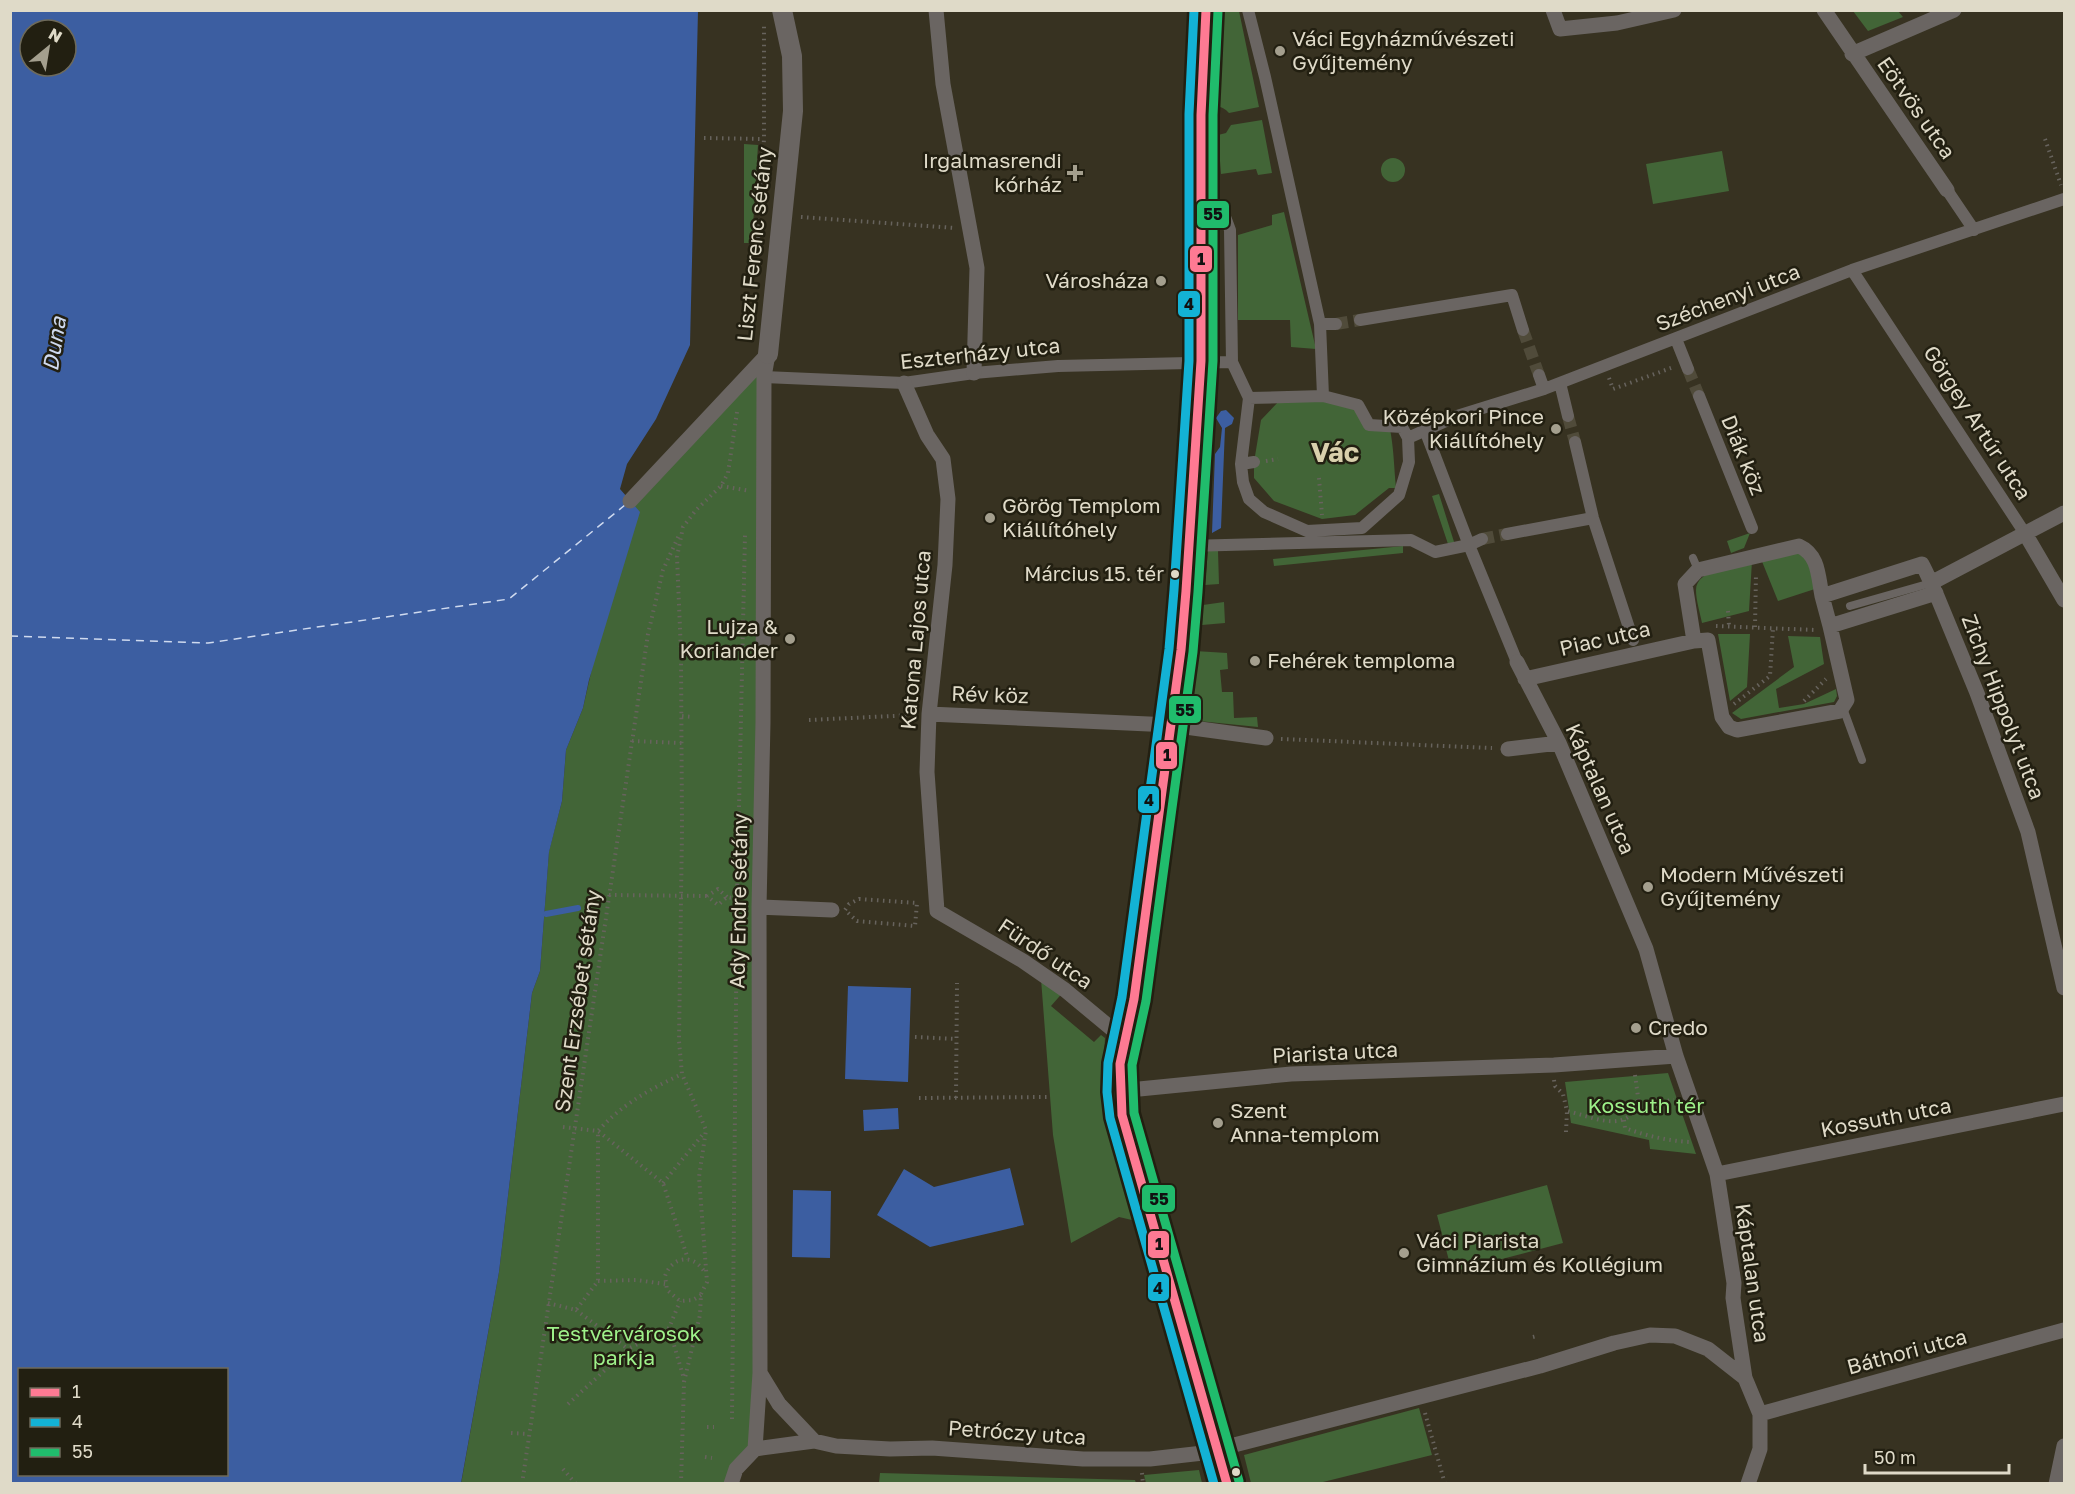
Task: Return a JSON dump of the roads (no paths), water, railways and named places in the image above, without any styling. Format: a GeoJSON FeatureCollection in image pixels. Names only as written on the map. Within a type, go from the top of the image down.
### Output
{"type":"FeatureCollection","features":[{"type":"Feature","properties":{"kind":"street","name":"Liszt Ferenc sétány"},"geometry":{"type":"LineString","coordinates":[[630,501],[768,354],[793,111],[792,56],[782,10]]}},
{"type":"Feature","properties":{"kind":"street"},"geometry":{"type":"LineString","coordinates":[[936,10],[943,84],[977,268],[974,373]]}},
{"type":"Feature","properties":{"kind":"street"},"geometry":{"type":"LineString","coordinates":[[1206,10],[1201,115],[1203,206],[1201,361],[1181,650],[1134,999],[1124,1040],[1119,1091],[1122,1115],[1138,1177],[1227,1484]]}},
{"type":"Feature","properties":{"kind":"street"},"geometry":{"type":"LineString","coordinates":[[1248,10],[1320,324],[1323,396]]}},
{"type":"Feature","properties":{"kind":"street"},"geometry":{"type":"LineString","coordinates":[[1553,10],[1560,29],[1617,23],[1674,10]]}},
{"type":"Feature","properties":{"kind":"street","name":"Eötvös utca"},"geometry":{"type":"LineString","coordinates":[[1824,10],[1974,230]]}},
{"type":"Feature","properties":{"kind":"street"},"geometry":{"type":"LineString","coordinates":[[1852,54],[1954,10]]}},
{"type":"Feature","properties":{"kind":"street","name":"Széchenyi utca"},"geometry":{"type":"LineString","coordinates":[[1408,438],[1457,416],[1544,389],[1852,270],[1974,230],[2064,197]]}},
{"type":"Feature","properties":{"kind":"street"},"geometry":{"type":"LineString","coordinates":[[1203,206],[1221,206],[1230,230],[1232,362],[1248,398],[1247,463],[1243,482],[1249,499],[1264,512],[1307,531],[1324,524],[1362,528],[1399,495],[1409,462],[1408,438],[1402,427],[1368,427],[1358,405],[1323,396],[1248,398]]}},
{"type":"Feature","properties":{"kind":"street","name":"Görgey Artúr utca"},"geometry":{"type":"LineString","coordinates":[[1852,270],[2026,535],[2064,600]]}},
{"type":"Feature","properties":{"kind":"street"},"geometry":{"type":"LineString","coordinates":[[1360,320],[1512,295],[1524,330]]}},
{"type":"Feature","properties":{"kind":"street"},"geometry":{"type":"LineString","coordinates":[[1320,324],[1336,324]]}},
{"type":"Feature","properties":{"kind":"street"},"geometry":{"type":"LineString","coordinates":[[1676,339],[1682,368]]}},
{"type":"Feature","properties":{"kind":"street","name":"Ady Endre sétány"},"geometry":{"type":"LineString","coordinates":[[755,1449],[760,1373],[759,907],[763,711],[764,377],[768,354]]}},
{"type":"Feature","properties":{"kind":"street","name":"Eszterházy utca"},"geometry":{"type":"LineString","coordinates":[[764,377],[904,383],[974,373],[1058,366],[1232,362]]}},
{"type":"Feature","properties":{"kind":"street"},"geometry":{"type":"LineString","coordinates":[[1539,375],[1544,389]]}},
{"type":"Feature","properties":{"kind":"street","name":"Katona Lajos utca"},"geometry":{"type":"LineString","coordinates":[[904,383],[927,435],[943,459],[948,499],[945,565],[929,714],[927,772],[937,911]]}},
{"type":"Feature","properties":{"kind":"street"},"geometry":{"type":"LineString","coordinates":[[1560,383],[1568,416]]}},
{"type":"Feature","properties":{"kind":"street","name":"Diák köz"},"geometry":{"type":"LineString","coordinates":[[1698,396],[1752,528]]}},
{"type":"Feature","properties":{"kind":"street"},"geometry":{"type":"LineString","coordinates":[[1425,430],[1469,545]]}},
{"type":"Feature","properties":{"kind":"street"},"geometry":{"type":"LineString","coordinates":[[1575,442],[1593,518],[1633,640]]}},
{"type":"Feature","properties":{"kind":"street"},"geometry":{"type":"LineString","coordinates":[[1830,628],[1933,588],[2064,513]]}},
{"type":"Feature","properties":{"kind":"street"},"geometry":{"type":"LineString","coordinates":[[1507,534],[1593,518]]}},
{"type":"Feature","properties":{"kind":"street"},"geometry":{"type":"LineString","coordinates":[[1188,546],[1411,540],[1435,552],[1469,545],[1482,539]]}},
{"type":"Feature","properties":{"kind":"street","name":"Káptalan utca"},"geometry":{"type":"LineString","coordinates":[[1469,545],[1517,662],[1558,744],[1646,949],[1676,1056]]}},
{"type":"Feature","properties":{"kind":"street"},"geometry":{"type":"LineString","coordinates":[[1799,546],[1810,551],[1815,561],[1822,596],[1847,700],[1844,708],[1840,711],[1737,730],[1729,727],[1722,717],[1708,640],[1694,642],[1685,584],[1696,564],[1756,556],[1799,546]]}},
{"type":"Feature","properties":{"kind":"street"},"geometry":{"type":"LineString","coordinates":[[1822,596],[1922,564],[1933,588]]}},
{"type":"Feature","properties":{"kind":"street","name":"Zichy Hippolyt utca"},"geometry":{"type":"LineString","coordinates":[[1933,588],[1977,693],[2028,832],[2064,988]]}},
{"type":"Feature","properties":{"kind":"street","name":"Piac utca"},"geometry":{"type":"LineString","coordinates":[[1525,679],[1694,642]]}},
{"type":"Feature","properties":{"kind":"street","name":"Rév köz"},"geometry":{"type":"LineString","coordinates":[[929,714],[1171,725],[1266,738]]}},
{"type":"Feature","properties":{"kind":"street"},"geometry":{"type":"LineString","coordinates":[[1508,748],[1558,744]]}},
{"type":"Feature","properties":{"kind":"street"},"geometry":{"type":"LineString","coordinates":[[759,907],[832,910]]}},
{"type":"Feature","properties":{"kind":"street","name":"Fürdő utca"},"geometry":{"type":"LineString","coordinates":[[937,911],[1023,961],[1065,990],[1124,1040]]}},
{"type":"Feature","properties":{"kind":"street"},"geometry":{"type":"LineString","coordinates":[[1676,1056],[1717,1174]]}},
{"type":"Feature","properties":{"kind":"street","name":"Piarista utca"},"geometry":{"type":"LineString","coordinates":[[1119,1091],[1291,1074],[1554,1072],[1676,1056]]}},
{"type":"Feature","properties":{"kind":"street","name":"Kossuth utca"},"geometry":{"type":"LineString","coordinates":[[1717,1174],[2064,1104]]}},
{"type":"Feature","properties":{"kind":"street","name":"Káptalan utca"},"geometry":{"type":"LineString","coordinates":[[1717,1174],[1734,1283],[1733,1298],[1744,1378]]}},
{"type":"Feature","properties":{"kind":"street","name":"Báthori utca"},"geometry":{"type":"LineString","coordinates":[[1760,1414],[2064,1330]]}},
{"type":"Feature","properties":{"kind":"street","name":"Petróczy utca"},"geometry":{"type":"LineString","coordinates":[[755,1449],[814,1441],[836,1446],[890,1449],[932,1448],[1083,1459],[1150,1459],[1217,1449],[1650,1335],[1675,1336],[1708,1350],[1744,1378]]}},
{"type":"Feature","properties":{"kind":"street"},"geometry":{"type":"LineString","coordinates":[[760,1373],[779,1404],[814,1441]]}},
{"type":"Feature","properties":{"kind":"street"},"geometry":{"type":"LineString","coordinates":[[1744,1378],[1760,1414],[1760,1449],[1748,1484]]}},
{"type":"Feature","properties":{"kind":"street"},"geometry":{"type":"LineString","coordinates":[[2056,1484],[2064,1446]]}},
{"type":"Feature","properties":{"kind":"street"},"geometry":{"type":"LineString","coordinates":[[731,1484],[736,1469],[755,1449]]}},
{"type":"Feature","properties":{"kind":"lane"},"geometry":{"type":"LineString","coordinates":[[1850,606],[1933,588]]}},
{"type":"Feature","properties":{"kind":"lane"},"geometry":{"type":"LineString","coordinates":[[1844,708],[1862,760]]}},
{"type":"Feature","properties":{"kind":"water","name":"Duna"},"geometry":{"type":"Polygon","coordinates":[[[10,11],[698,11],[690,345],[656,419],[627,464],[620,489],[640,512],[589,680],[583,708],[566,750],[562,801],[549,852],[540,971],[532,993],[499,1272],[461,1483],[11,1483],[10,11]]]}},
{"type":"Feature","properties":{"kind":"water"},"geometry":{"type":"Polygon","coordinates":[[[1226,410],[1234,418],[1232,424],[1225,428],[1221,528],[1212,533],[1215,454],[1220,447],[1222,428],[1216,418],[1221,411],[1226,410]]]}},
{"type":"Feature","properties":{"kind":"water"},"geometry":{"type":"Polygon","coordinates":[[[848,986],[911,988],[908,1082],[845,1079],[848,986]]]}},
{"type":"Feature","properties":{"kind":"water"},"geometry":{"type":"Polygon","coordinates":[[[898,1108],[899,1129],[864,1131],[863,1110],[898,1108]]]}},
{"type":"Feature","properties":{"kind":"water"},"geometry":{"type":"Polygon","coordinates":[[[1010,1168],[1024,1225],[930,1247],[877,1215],[904,1169],[934,1187],[1010,1168]]]}},
{"type":"Feature","properties":{"kind":"water"},"geometry":{"type":"Polygon","coordinates":[[[793,1190],[831,1191],[830,1258],[792,1257],[793,1190]]]}},
{"type":"Feature","properties":{"kind":"waterway"},"geometry":{"type":"LineString","coordinates":[[546,914],[578,908]]}},
{"type":"Feature","properties":{"kind":"tunnel"},"geometry":{"type":"LineString","coordinates":[[1336,324],[1360,320]]}},
{"type":"Feature","properties":{"kind":"tunnel"},"geometry":{"type":"LineString","coordinates":[[1523,330],[1539,375]]}},
{"type":"Feature","properties":{"kind":"tunnel"},"geometry":{"type":"LineString","coordinates":[[1688,369],[1699,396]]}},
{"type":"Feature","properties":{"kind":"tunnel"},"geometry":{"type":"LineString","coordinates":[[1568,416],[1575,442]]}},
{"type":"Feature","properties":{"kind":"tunnel"},"geometry":{"type":"LineString","coordinates":[[1482,539],[1507,534]]}},
{"type":"Feature","properties":{"kind":"place","name":"Váci Egyházművészeti Gyűjtemény"},"geometry":{"type":"Point","coordinates":[1280,51]}},
{"type":"Feature","properties":{"kind":"place","name":"Irgalmasrendi kórház"},"geometry":{"type":"Point","coordinates":[1075,173]}},
{"type":"Feature","properties":{"kind":"place","name":"Városháza"},"geometry":{"type":"Point","coordinates":[1161,281]}},
{"type":"Feature","properties":{"kind":"place","name":"Középkori Pince Kiállítóhely"},"geometry":{"type":"Point","coordinates":[1556,429]}},
{"type":"Feature","properties":{"kind":"place","name":"Görög Templom Kiállítóhely"},"geometry":{"type":"Point","coordinates":[990,518]}},
{"type":"Feature","properties":{"kind":"place","name":"Március 15. tér"},"geometry":{"type":"Point","coordinates":[1175,574]}},
{"type":"Feature","properties":{"kind":"place","name":"Lujza & Koriander"},"geometry":{"type":"Point","coordinates":[790,639]}},
{"type":"Feature","properties":{"kind":"place","name":"Fehérek temploma"},"geometry":{"type":"Point","coordinates":[1255,661]}},
{"type":"Feature","properties":{"kind":"place","name":"Modern Művészeti Gyűjtemény"},"geometry":{"type":"Point","coordinates":[1648,887]}},
{"type":"Feature","properties":{"kind":"place","name":"Credo"},"geometry":{"type":"Point","coordinates":[1636,1028]}},
{"type":"Feature","properties":{"kind":"place","name":"Szent Anna-templom"},"geometry":{"type":"Point","coordinates":[1218,1123]}},
{"type":"Feature","properties":{"kind":"place","name":"Váci Piarista Gimnázium és Kollégium"},"geometry":{"type":"Point","coordinates":[1404,1253]}},
{"type":"Feature","properties":{"kind":"district","name":"Vác"},"geometry":{"type":"Point","coordinates":[1335,453]}},
{"type":"Feature","properties":{"kind":"park label","name":"Kossuth tér"},"geometry":{"type":"Point","coordinates":[1646,1106]}},
{"type":"Feature","properties":{"kind":"park label","name":"Testvérvárosok parkja"},"geometry":{"type":"Point","coordinates":[624,1346]}}]}
